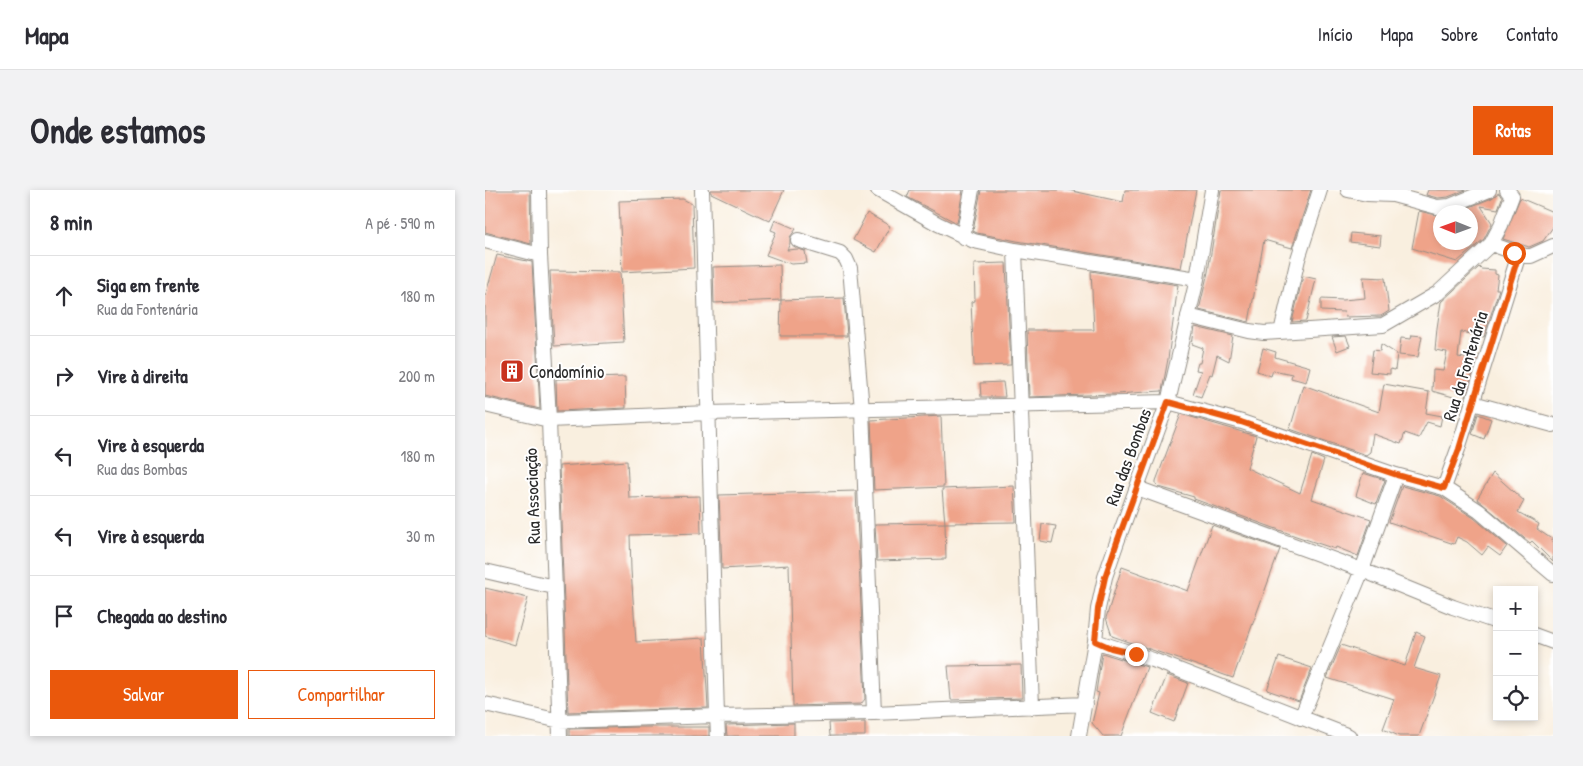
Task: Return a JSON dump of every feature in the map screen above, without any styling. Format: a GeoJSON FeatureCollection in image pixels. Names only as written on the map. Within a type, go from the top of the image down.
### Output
{"type":"FeatureCollection","features":[{"type":"Feature","properties":{"kind":"street","name":"Rua Associação"},"geometry":{"type":"LineString","coordinates":[[539,190],[560,736]]}},
{"type":"Feature","properties":{"kind":"street"},"geometry":{"type":"LineString","coordinates":[[702,190],[718,736]]}},
{"type":"Feature","properties":{"kind":"street"},"geometry":{"type":"LineString","coordinates":[[878,190],[974,242],[1197,279]]}},
{"type":"Feature","properties":{"kind":"street"},"geometry":{"type":"LineString","coordinates":[[963,237],[972,190]]}},
{"type":"Feature","properties":{"kind":"street","name":"Rua das Bombas"},"geometry":{"type":"LineString","coordinates":[[1079,736],[1095,641],[1098,609],[1105,577],[1168,402],[1197,279],[1212,190]]}},
{"type":"Feature","properties":{"kind":"street"},"geometry":{"type":"LineString","coordinates":[[1281,332],[1298,259],[1320,190]]}},
{"type":"Feature","properties":{"kind":"street"},"geometry":{"type":"LineString","coordinates":[[1348,190],[1367,194],[1393,195],[1437,207],[1450,206],[1489,190]]}},
{"type":"Feature","properties":{"kind":"street"},"geometry":{"type":"LineString","coordinates":[[1188,316],[1249,332],[1383,326],[1438,294],[1491,244],[1501,225],[1513,192]]}},
{"type":"Feature","properties":{"kind":"street"},"geometry":{"type":"LineString","coordinates":[[798,240],[840,254],[846,259],[850,268],[862,410],[874,713]]}},
{"type":"Feature","properties":{"kind":"street"},"geometry":{"type":"LineString","coordinates":[[485,241],[540,255]]}},
{"type":"Feature","properties":{"kind":"street"},"geometry":{"type":"LineString","coordinates":[[1491,244],[1519,254],[1531,256],[1553,246]]}},
{"type":"Feature","properties":{"kind":"street"},"geometry":{"type":"LineString","coordinates":[[1015,250],[1032,707]]}},
{"type":"Feature","properties":{"kind":"street","name":"Rua da Fontenária"},"geometry":{"type":"LineString","coordinates":[[1444,488],[1473,403],[1519,254]]}},
{"type":"Feature","properties":{"kind":"street"},"geometry":{"type":"LineString","coordinates":[[485,405],[549,420],[708,413],[1168,402],[1249,425],[1397,475],[1444,488],[1479,511],[1553,574]]}},
{"type":"Feature","properties":{"kind":"street"},"geometry":{"type":"LineString","coordinates":[[1473,403],[1553,424]]}},
{"type":"Feature","properties":{"kind":"street"},"geometry":{"type":"LineString","coordinates":[[1301,718],[1397,475]]}},
{"type":"Feature","properties":{"kind":"street"},"geometry":{"type":"LineString","coordinates":[[1137,488],[1493,621]]}},
{"type":"Feature","properties":{"kind":"street"},"geometry":{"type":"LineString","coordinates":[[485,571],[554,586]]}},
{"type":"Feature","properties":{"kind":"street"},"geometry":{"type":"LineString","coordinates":[[1538,636],[1553,642]]}},
{"type":"Feature","properties":{"kind":"street"},"geometry":{"type":"LineString","coordinates":[[1095,641],[1153,660],[1349,736]]}},
{"type":"Feature","properties":{"kind":"street"},"geometry":{"type":"LineString","coordinates":[[485,704],[560,721],[874,713],[1085,704]]}},
{"type":"Feature","properties":{"kind":"building"},"geometry":{"type":"Polygon","coordinates":[[[485,190],[530,190],[531,244],[485,232],[485,190]]]}},
{"type":"Feature","properties":{"kind":"building"},"geometry":{"type":"Polygon","coordinates":[[[711,190],[784,190],[770,221],[711,193],[711,190]]]}},
{"type":"Feature","properties":{"kind":"building"},"geometry":{"type":"Polygon","coordinates":[[[910,190],[963,190],[957,223],[907,197],[910,190]]]}},
{"type":"Feature","properties":{"kind":"building"},"geometry":{"type":"Polygon","coordinates":[[[981,190],[1068,190],[1123,202],[1125,190],[1196,190],[1181,268],[977,233],[973,231],[981,190]]]}},
{"type":"Feature","properties":{"kind":"building"},"geometry":{"type":"Polygon","coordinates":[[[1221,190],[1311,190],[1292,248],[1264,240],[1249,322],[1199,310],[1208,272],[1221,190]]]}},
{"type":"Feature","properties":{"kind":"building"},"geometry":{"type":"Polygon","coordinates":[[[1428,190],[1466,190],[1448,197],[1438,198],[1426,195],[1428,190]]]}},
{"type":"Feature","properties":{"kind":"building"},"geometry":{"type":"Polygon","coordinates":[[[1499,193],[1502,198],[1498,209],[1481,206],[1492,223],[1484,239],[1478,244],[1478,205],[1474,205],[1499,193]]]}},
{"type":"Feature","properties":{"kind":"building"},"geometry":{"type":"Polygon","coordinates":[[[1520,198],[1553,212],[1553,227],[1543,241],[1529,247],[1503,239],[1520,198]]]}},
{"type":"Feature","properties":{"kind":"building"},"geometry":{"type":"Polygon","coordinates":[[[683,199],[692,204],[694,268],[622,272],[619,201],[683,199]]]}},
{"type":"Feature","properties":{"kind":"building"},"geometry":{"type":"Polygon","coordinates":[[[1419,211],[1433,214],[1433,250],[1471,250],[1457,262],[1412,248],[1419,211]]]}},
{"type":"Feature","properties":{"kind":"building"},"geometry":{"type":"Polygon","coordinates":[[[867,213],[890,226],[876,252],[853,240],[867,213]]]}},
{"type":"Feature","properties":{"kind":"building"},"geometry":{"type":"Polygon","coordinates":[[[775,220],[796,229],[790,237],[787,250],[798,249],[805,251],[807,263],[791,264],[766,255],[776,232],[771,230],[775,220]]]}},
{"type":"Feature","properties":{"kind":"building"},"geometry":{"type":"Polygon","coordinates":[[[1351,233],[1381,236],[1380,246],[1350,242],[1351,233]]]}},
{"type":"Feature","properties":{"kind":"building"},"geometry":{"type":"Polygon","coordinates":[[[497,255],[532,262],[540,409],[485,396],[485,297],[497,255]]]}},
{"type":"Feature","properties":{"kind":"building"},"geometry":{"type":"Polygon","coordinates":[[[1006,263],[1011,365],[974,366],[971,302],[975,301],[974,264],[1006,263]]]}},
{"type":"Feature","properties":{"kind":"building"},"geometry":{"type":"Polygon","coordinates":[[[780,265],[781,300],[714,303],[713,267],[780,265]]]}},
{"type":"Feature","properties":{"kind":"building"},"geometry":{"type":"Polygon","coordinates":[[[1479,267],[1481,269],[1495,270],[1495,274],[1498,275],[1496,289],[1499,289],[1484,337],[1461,332],[1458,357],[1477,360],[1464,400],[1432,391],[1433,370],[1443,371],[1447,352],[1435,350],[1437,328],[1441,302],[1479,267]]]}},
{"type":"Feature","properties":{"kind":"building"},"geometry":{"type":"Polygon","coordinates":[[[550,271],[620,272],[624,342],[554,346],[550,271]]]}},
{"type":"Feature","properties":{"kind":"building"},"geometry":{"type":"Polygon","coordinates":[[[1091,271],[1178,285],[1162,391],[1029,397],[1027,330],[1094,330],[1091,271]]]}},
{"type":"Feature","properties":{"kind":"building"},"geometry":{"type":"Polygon","coordinates":[[[1303,276],[1316,279],[1306,321],[1292,322],[1303,276]]]}},
{"type":"Feature","properties":{"kind":"building"},"geometry":{"type":"Polygon","coordinates":[[[1363,277],[1385,278],[1389,311],[1381,316],[1345,317],[1344,312],[1321,311],[1321,299],[1365,298],[1363,277]]]}},
{"type":"Feature","properties":{"kind":"building"},"geometry":{"type":"Polygon","coordinates":[[[844,298],[847,336],[780,336],[781,300],[844,298]]]}},
{"type":"Feature","properties":{"kind":"building"},"geometry":{"type":"Polygon","coordinates":[[[1195,327],[1233,336],[1229,361],[1217,355],[1212,375],[1210,374],[1201,397],[1193,394],[1201,371],[1196,370],[1198,363],[1200,363],[1203,348],[1192,344],[1195,327]]]}},
{"type":"Feature","properties":{"kind":"building"},"geometry":{"type":"Polygon","coordinates":[[[1412,335],[1422,336],[1418,357],[1399,355],[1401,338],[1411,339],[1412,335]]]}},
{"type":"Feature","properties":{"kind":"building"},"geometry":{"type":"Polygon","coordinates":[[[1346,336],[1350,346],[1337,351],[1332,337],[1346,336]]]}},
{"type":"Feature","properties":{"kind":"building"},"geometry":{"type":"Polygon","coordinates":[[[1381,344],[1397,354],[1395,370],[1390,369],[1390,374],[1370,372],[1373,350],[1380,351],[1381,344]]]}},
{"type":"Feature","properties":{"kind":"building"},"geometry":{"type":"Polygon","coordinates":[[[1263,348],[1276,352],[1275,357],[1310,367],[1306,382],[1291,378],[1292,374],[1273,370],[1271,376],[1257,371],[1263,348]]]}},
{"type":"Feature","properties":{"kind":"building"},"geometry":{"type":"Polygon","coordinates":[[[625,377],[626,408],[557,411],[556,379],[625,377]]]}},
{"type":"Feature","properties":{"kind":"building"},"geometry":{"type":"Polygon","coordinates":[[[1003,382],[1005,397],[981,397],[980,383],[1003,382]]]}},
{"type":"Feature","properties":{"kind":"building"},"geometry":{"type":"Polygon","coordinates":[[[1384,384],[1429,392],[1426,413],[1442,416],[1440,426],[1427,422],[1419,438],[1405,433],[1401,444],[1373,434],[1370,452],[1366,455],[1290,429],[1303,385],[1379,412],[1384,384]]]}},
{"type":"Feature","properties":{"kind":"building"},"geometry":{"type":"Polygon","coordinates":[[[1181,414],[1256,436],[1247,468],[1300,493],[1312,455],[1324,460],[1312,499],[1371,519],[1358,556],[1336,547],[1335,549],[1296,536],[1194,499],[1194,497],[1159,487],[1156,481],[1181,414]]]}},
{"type":"Feature","properties":{"kind":"building"},"geometry":{"type":"Polygon","coordinates":[[[1478,414],[1491,419],[1484,439],[1472,434],[1478,414]]]}},
{"type":"Feature","properties":{"kind":"building"},"geometry":{"type":"Polygon","coordinates":[[[941,416],[944,487],[874,490],[871,420],[941,416]]]}},
{"type":"Feature","properties":{"kind":"building"},"geometry":{"type":"Polygon","coordinates":[[[627,461],[629,498],[700,496],[701,533],[630,535],[631,570],[636,642],[704,638],[708,708],[568,712],[559,466],[627,461]]]}},
{"type":"Feature","properties":{"kind":"building"},"geometry":{"type":"Polygon","coordinates":[[[1363,473],[1385,480],[1376,504],[1356,496],[1363,473]]]}},
{"type":"Feature","properties":{"kind":"building"},"geometry":{"type":"Polygon","coordinates":[[[1493,473],[1524,501],[1518,512],[1539,524],[1537,529],[1553,540],[1553,562],[1532,541],[1530,543],[1477,499],[1493,473]]]}},
{"type":"Feature","properties":{"kind":"building"},"geometry":{"type":"Polygon","coordinates":[[[1014,486],[1016,522],[945,523],[942,489],[1014,486]]]}},
{"type":"Feature","properties":{"kind":"building"},"geometry":{"type":"Polygon","coordinates":[[[1402,486],[1440,496],[1474,518],[1507,546],[1500,556],[1488,547],[1482,555],[1467,542],[1457,537],[1454,544],[1389,522],[1402,486]]]}},
{"type":"Feature","properties":{"kind":"building"},"geometry":{"type":"Polygon","coordinates":[[[856,491],[865,699],[861,704],[793,706],[789,565],[722,569],[719,495],[856,491]]]}},
{"type":"Feature","properties":{"kind":"building"},"geometry":{"type":"Polygon","coordinates":[[[945,523],[946,559],[877,561],[875,524],[945,523]]]}},
{"type":"Feature","properties":{"kind":"building"},"geometry":{"type":"Polygon","coordinates":[[[1042,524],[1056,526],[1052,543],[1040,541],[1042,524]]]}},
{"type":"Feature","properties":{"kind":"building"},"geometry":{"type":"Polygon","coordinates":[[[1212,525],[1280,549],[1233,678],[1112,636],[1106,618],[1122,567],[1188,591],[1212,525]]]}},
{"type":"Feature","properties":{"kind":"building"},"geometry":{"type":"Polygon","coordinates":[[[485,588],[528,598],[515,645],[485,636],[485,588]]]}},
{"type":"Feature","properties":{"kind":"building"},"geometry":{"type":"Polygon","coordinates":[[[1416,632],[1425,636],[1414,668],[1441,676],[1419,736],[1399,736],[1383,729],[1394,699],[1327,678],[1341,645],[1405,666],[1416,632]]]}},
{"type":"Feature","properties":{"kind":"building"},"geometry":{"type":"Polygon","coordinates":[[[1102,653],[1147,667],[1121,736],[1103,736],[1092,723],[1099,693],[1096,692],[1102,653]]]}},
{"type":"Feature","properties":{"kind":"building"},"geometry":{"type":"Polygon","coordinates":[[[1279,657],[1312,668],[1299,701],[1267,690],[1279,657]]]}},
{"type":"Feature","properties":{"kind":"building"},"geometry":{"type":"Polygon","coordinates":[[[1021,665],[1022,698],[951,700],[948,666],[1021,665]]]}},
{"type":"Feature","properties":{"kind":"building"},"geometry":{"type":"Polygon","coordinates":[[[1167,675],[1188,683],[1174,722],[1152,713],[1167,675]]]}},
{"type":"Feature","properties":{"kind":"building"},"geometry":{"type":"Polygon","coordinates":[[[865,722],[865,736],[830,736],[829,723],[865,722]]]}},
{"type":"Feature","properties":{"kind":"building"},"geometry":{"type":"Polygon","coordinates":[[[794,723],[794,736],[727,736],[726,725],[794,723]]]}},
{"type":"Feature","properties":{"kind":"building"},"geometry":{"type":"Polygon","coordinates":[[[709,727],[709,736],[569,736],[569,729],[709,727]]]}},
{"type":"Feature","properties":{"kind":"place","name":"Condomínio"},"geometry":{"type":"Point","coordinates":[512,371]}},
{"type":"Feature","properties":{"kind":"route"},"geometry":{"type":"LineString","coordinates":[[1136,654],[1111,648],[1095,641],[1098,609],[1105,577],[1168,402],[1241,422],[1397,475],[1444,488],[1459,449],[1519,254],[1514,253]]}}]}
